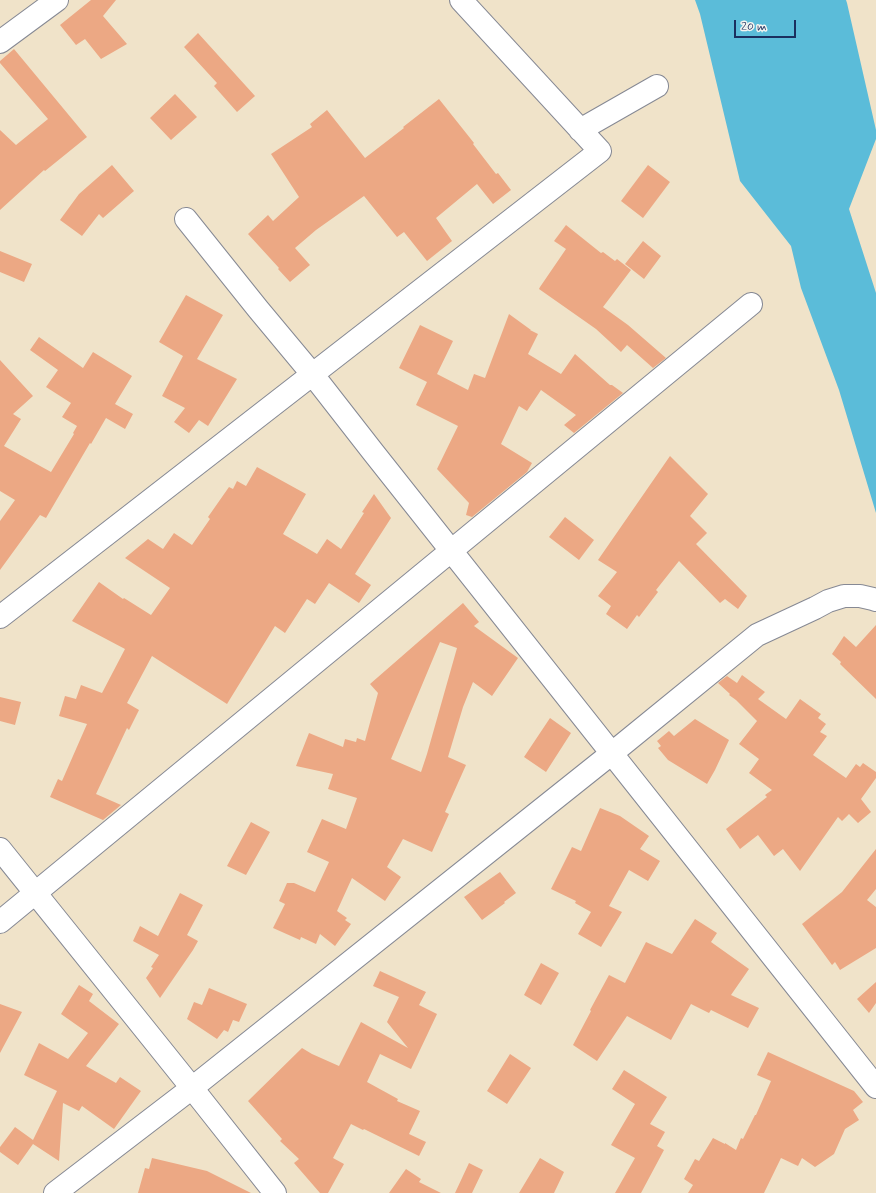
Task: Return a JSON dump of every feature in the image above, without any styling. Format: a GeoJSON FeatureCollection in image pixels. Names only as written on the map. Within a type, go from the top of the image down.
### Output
{"type":"FeatureCollection","features":[{"type":"Feature","properties":{"kind":"street"},"geometry":{"type":"LineString","coordinates":[[0,42],[57,0]]}},
{"type":"Feature","properties":{"kind":"street"},"geometry":{"type":"LineString","coordinates":[[0,617],[600,151],[461,0]]}},
{"type":"Feature","properties":{"kind":"street"},"geometry":{"type":"LineString","coordinates":[[580,130],[657,86]]}},
{"type":"Feature","properties":{"kind":"street"},"geometry":{"type":"LineString","coordinates":[[186,219],[313,375],[372,452],[876,1088]]}},
{"type":"Feature","properties":{"kind":"street"},"geometry":{"type":"LineString","coordinates":[[0,922],[751,304]]}},
{"type":"Feature","properties":{"kind":"street"},"geometry":{"type":"LineString","coordinates":[[55,1193],[192,1088],[612,754],[757,635],[828,601],[844,596],[860,596],[876,600]]}},
{"type":"Feature","properties":{"kind":"street"},"geometry":{"type":"LineString","coordinates":[[0,849],[275,1193]]}},
{"type":"Feature","properties":{"kind":"water"},"geometry":{"type":"Polygon","coordinates":[[[695,0],[846,0],[876,130],[876,139],[849,209],[876,293],[876,513],[839,390],[801,288],[791,246],[740,181],[700,14],[695,0]]]}},
{"type":"Feature","properties":{"kind":"building"},"geometry":{"type":"Polygon","coordinates":[[[91,0],[116,0],[103,16],[127,44],[101,59],[85,39],[76,45],[60,25],[91,0]]]}},
{"type":"Feature","properties":{"kind":"building"},"geometry":{"type":"Polygon","coordinates":[[[198,33],[255,96],[237,112],[214,86],[217,83],[184,47],[198,33]]]}},
{"type":"Feature","properties":{"kind":"building"},"geometry":{"type":"Polygon","coordinates":[[[14,49],[87,137],[45,171],[44,170],[0,210],[0,130],[16,145],[48,119],[0,63],[0,61],[14,49]]]}},
{"type":"Feature","properties":{"kind":"building"},"geometry":{"type":"Polygon","coordinates":[[[175,94],[197,117],[171,140],[150,118],[175,94]]]}},
{"type":"Feature","properties":{"kind":"building"},"geometry":{"type":"Polygon","coordinates":[[[439,99],[474,143],[473,144],[496,174],[498,173],[511,190],[493,204],[477,184],[436,218],[452,241],[427,261],[404,232],[397,237],[364,196],[316,230],[295,248],[310,265],[290,282],[248,234],[268,215],[273,221],[299,197],[271,154],[312,127],[310,124],[327,110],[365,158],[439,99]]]}},
{"type":"Feature","properties":{"kind":"building"},"geometry":{"type":"Polygon","coordinates":[[[112,165],[134,191],[103,218],[99,214],[82,236],[60,220],[79,194],[112,165]]]}},
{"type":"Feature","properties":{"kind":"building"},"geometry":{"type":"Polygon","coordinates":[[[648,165],[670,182],[643,218],[621,201],[648,165]]]}},
{"type":"Feature","properties":{"kind":"building"},"geometry":{"type":"Polygon","coordinates":[[[566,225],[601,253],[603,252],[615,261],[617,259],[631,270],[603,307],[628,325],[666,358],[653,368],[627,345],[621,352],[596,329],[539,289],[566,249],[554,241],[566,225]]]}},
{"type":"Feature","properties":{"kind":"building"},"geometry":{"type":"Polygon","coordinates":[[[643,241],[661,256],[644,279],[625,264],[643,241]]]}},
{"type":"Feature","properties":{"kind":"building"},"geometry":{"type":"Polygon","coordinates":[[[0,251],[32,264],[24,282],[0,272],[0,251]]]}},
{"type":"Feature","properties":{"kind":"building"},"geometry":{"type":"Polygon","coordinates":[[[186,295],[223,315],[197,359],[237,379],[208,426],[199,420],[189,433],[174,422],[185,408],[162,396],[183,356],[159,342],[186,295]]]}},
{"type":"Feature","properties":{"kind":"building"},"geometry":{"type":"Polygon","coordinates":[[[509,314],[530,330],[538,334],[528,354],[561,374],[575,354],[610,385],[623,393],[574,433],[564,425],[576,415],[541,390],[527,411],[519,406],[501,444],[532,463],[527,472],[472,517],[466,515],[469,503],[437,469],[458,426],[416,405],[427,382],[399,368],[420,325],[453,341],[437,374],[468,390],[474,374],[485,378],[509,314]]]}},
{"type":"Feature","properties":{"kind":"building"},"geometry":{"type":"Polygon","coordinates":[[[39,337],[83,368],[93,352],[132,376],[115,404],[133,414],[125,429],[106,418],[46,518],[40,515],[0,570],[0,521],[15,500],[0,491],[0,360],[33,396],[13,414],[21,419],[4,446],[51,472],[74,434],[73,433],[77,426],[62,417],[71,403],[46,387],[58,370],[30,350],[39,337]]]}},
{"type":"Feature","properties":{"kind":"building"},"geometry":{"type":"Polygon","coordinates":[[[670,456],[708,494],[690,516],[707,533],[696,544],[747,596],[738,609],[725,599],[720,603],[679,561],[656,590],[658,592],[639,617],[637,615],[627,629],[606,614],[611,606],[598,596],[617,572],[598,560],[670,456]]]}},
{"type":"Feature","properties":{"kind":"building"},"geometry":{"type":"Polygon","coordinates":[[[257,467],[306,494],[283,534],[317,554],[327,539],[341,549],[364,513],[362,512],[374,494],[391,518],[355,574],[371,585],[359,603],[329,583],[315,604],[307,599],[285,633],[275,626],[227,704],[152,656],[127,703],[139,710],[129,730],[127,728],[96,794],[121,805],[103,820],[50,797],[58,779],[62,781],[87,724],[59,716],[65,696],[76,699],[81,685],[102,693],[125,649],[72,621],[99,582],[123,599],[124,598],[151,615],[170,588],[125,558],[148,539],[163,549],[174,533],[192,545],[210,519],[208,517],[229,487],[233,489],[237,481],[246,486],[257,467]]]}},
{"type":"Feature","properties":{"kind":"building"},"geometry":{"type":"Polygon","coordinates":[[[565,517],[594,540],[579,560],[549,537],[565,517]]]}},
{"type":"Feature","properties":{"kind":"building"},"geometry":{"type":"Polygon","coordinates":[[[463,603],[479,622],[474,626],[518,658],[492,696],[473,682],[463,707],[448,757],[466,765],[445,812],[449,814],[432,852],[403,839],[387,867],[401,877],[385,901],[352,878],[337,911],[347,918],[345,920],[351,924],[335,946],[320,934],[316,944],[301,937],[300,940],[273,928],[285,904],[279,901],[287,883],[294,883],[315,892],[329,862],[307,852],[322,819],[346,829],[357,798],[328,789],[333,774],[296,766],[309,733],[343,747],[345,739],[356,742],[357,738],[365,741],[378,693],[370,684],[463,603]],[[440,642],[391,759],[421,772],[457,648],[440,642]]]}},
{"type":"Feature","properties":{"kind":"building"},"geometry":{"type":"Polygon","coordinates":[[[876,625],[876,699],[840,664],[841,662],[832,654],[844,636],[856,647],[876,625]]]}},
{"type":"Feature","properties":{"kind":"building"},"geometry":{"type":"Polygon","coordinates":[[[742,675],[765,692],[758,699],[786,719],[800,699],[821,714],[818,718],[826,724],[820,732],[827,736],[813,755],[846,778],[856,764],[860,767],[863,763],[876,772],[876,778],[861,799],[871,812],[858,823],[849,814],[842,821],[838,817],[800,871],[783,849],[774,856],[758,835],[740,849],[726,829],[767,797],[765,795],[772,790],[749,773],[759,759],[739,744],[757,721],[718,683],[727,676],[737,683],[742,675]]]}},
{"type":"Feature","properties":{"kind":"building"},"geometry":{"type":"Polygon","coordinates":[[[0,697],[21,702],[15,725],[0,721],[0,697]]]}},
{"type":"Feature","properties":{"kind":"building"},"geometry":{"type":"Polygon","coordinates":[[[550,718],[571,733],[546,772],[524,757],[550,718]]]}},
{"type":"Feature","properties":{"kind":"building"},"geometry":{"type":"Polygon","coordinates":[[[695,719],[729,740],[707,784],[668,760],[658,748],[661,746],[657,741],[669,731],[674,736],[695,719]]]}},
{"type":"Feature","properties":{"kind":"building"},"geometry":{"type":"Polygon","coordinates":[[[600,808],[620,816],[649,836],[640,849],[660,861],[648,881],[629,870],[609,906],[622,912],[601,947],[578,934],[591,912],[575,903],[576,901],[551,889],[572,847],[581,851],[600,808]]]}},
{"type":"Feature","properties":{"kind":"building"},"geometry":{"type":"Polygon","coordinates":[[[251,822],[270,832],[246,875],[227,866],[251,822]]]}},
{"type":"Feature","properties":{"kind":"building"},"geometry":{"type":"Polygon","coordinates":[[[876,849],[876,889],[867,900],[876,907],[876,948],[840,970],[835,962],[832,965],[802,924],[842,892],[876,849]]]}},
{"type":"Feature","properties":{"kind":"building"},"geometry":{"type":"Polygon","coordinates":[[[500,872],[516,893],[482,920],[464,897],[500,872]]]}},
{"type":"Feature","properties":{"kind":"building"},"geometry":{"type":"Polygon","coordinates":[[[180,893],[203,905],[187,935],[198,941],[160,998],[146,978],[159,955],[133,941],[140,926],[158,936],[180,893]]]}},
{"type":"Feature","properties":{"kind":"building"},"geometry":{"type":"Polygon","coordinates":[[[695,919],[717,933],[711,942],[749,969],[731,995],[759,1008],[748,1028],[711,1010],[709,1013],[691,1004],[671,1040],[627,1016],[597,1061],[573,1045],[609,975],[625,983],[646,942],[672,954],[695,919]]]}},
{"type":"Feature","properties":{"kind":"building"},"geometry":{"type":"Polygon","coordinates":[[[541,963],[559,973],[541,1005],[524,995],[541,963]]]}},
{"type":"Feature","properties":{"kind":"building"},"geometry":{"type":"Polygon","coordinates":[[[380,971],[426,992],[419,1005],[437,1014],[411,1069],[380,1054],[367,1082],[398,1099],[397,1101],[420,1111],[409,1134],[426,1142],[419,1156],[351,1124],[333,1158],[344,1164],[328,1193],[320,1193],[294,1163],[299,1159],[280,1141],[282,1139],[248,1101],[302,1048],[339,1066],[361,1022],[408,1048],[387,1022],[399,997],[373,986],[380,971]]]}},
{"type":"Feature","properties":{"kind":"building"},"geometry":{"type":"Polygon","coordinates":[[[876,982],[876,1003],[869,1013],[857,999],[876,982]]]}},
{"type":"Feature","properties":{"kind":"building"},"geometry":{"type":"Polygon","coordinates":[[[79,985],[93,994],[89,1001],[119,1024],[86,1066],[116,1083],[120,1077],[141,1091],[114,1129],[82,1106],[79,1111],[63,1103],[59,1161],[33,1144],[18,1165],[0,1152],[0,1147],[15,1127],[33,1140],[57,1091],[24,1075],[39,1043],[68,1059],[88,1033],[61,1014],[79,985]]]}},
{"type":"Feature","properties":{"kind":"building"},"geometry":{"type":"Polygon","coordinates":[[[209,988],[247,1004],[239,1022],[233,1020],[228,1032],[224,1030],[217,1039],[187,1019],[194,1002],[202,1005],[209,988]]]}},
{"type":"Feature","properties":{"kind":"building"},"geometry":{"type":"Polygon","coordinates":[[[0,1004],[22,1012],[0,1053],[0,1004]]]}},
{"type":"Feature","properties":{"kind":"building"},"geometry":{"type":"Polygon","coordinates":[[[768,1052],[854,1091],[863,1102],[853,1110],[859,1120],[845,1129],[834,1154],[815,1167],[802,1158],[798,1166],[781,1158],[764,1193],[688,1193],[693,1185],[684,1179],[695,1159],[699,1161],[713,1138],[736,1150],[741,1138],[743,1139],[756,1115],[771,1081],[757,1075],[768,1052]]]}},
{"type":"Feature","properties":{"kind":"building"},"geometry":{"type":"Polygon","coordinates":[[[510,1054],[531,1068],[507,1104],[487,1091],[510,1054]]]}},
{"type":"Feature","properties":{"kind":"building"},"geometry":{"type":"Polygon","coordinates":[[[624,1070],[667,1097],[650,1124],[665,1132],[657,1146],[664,1150],[641,1193],[615,1193],[635,1158],[611,1145],[635,1104],[612,1089],[624,1070]]]}},
{"type":"Feature","properties":{"kind":"building"},"geometry":{"type":"Polygon","coordinates":[[[152,1158],[207,1171],[251,1193],[138,1193],[145,1168],[149,1169],[152,1158]]]}},
{"type":"Feature","properties":{"kind":"building"},"geometry":{"type":"Polygon","coordinates":[[[540,1158],[564,1172],[554,1193],[519,1193],[540,1158]]]}},
{"type":"Feature","properties":{"kind":"building"},"geometry":{"type":"Polygon","coordinates":[[[469,1163],[483,1170],[472,1193],[455,1193],[469,1163]]]}},
{"type":"Feature","properties":{"kind":"building"},"geometry":{"type":"Polygon","coordinates":[[[406,1169],[421,1179],[419,1182],[441,1193],[389,1193],[406,1169]]]}}]}
